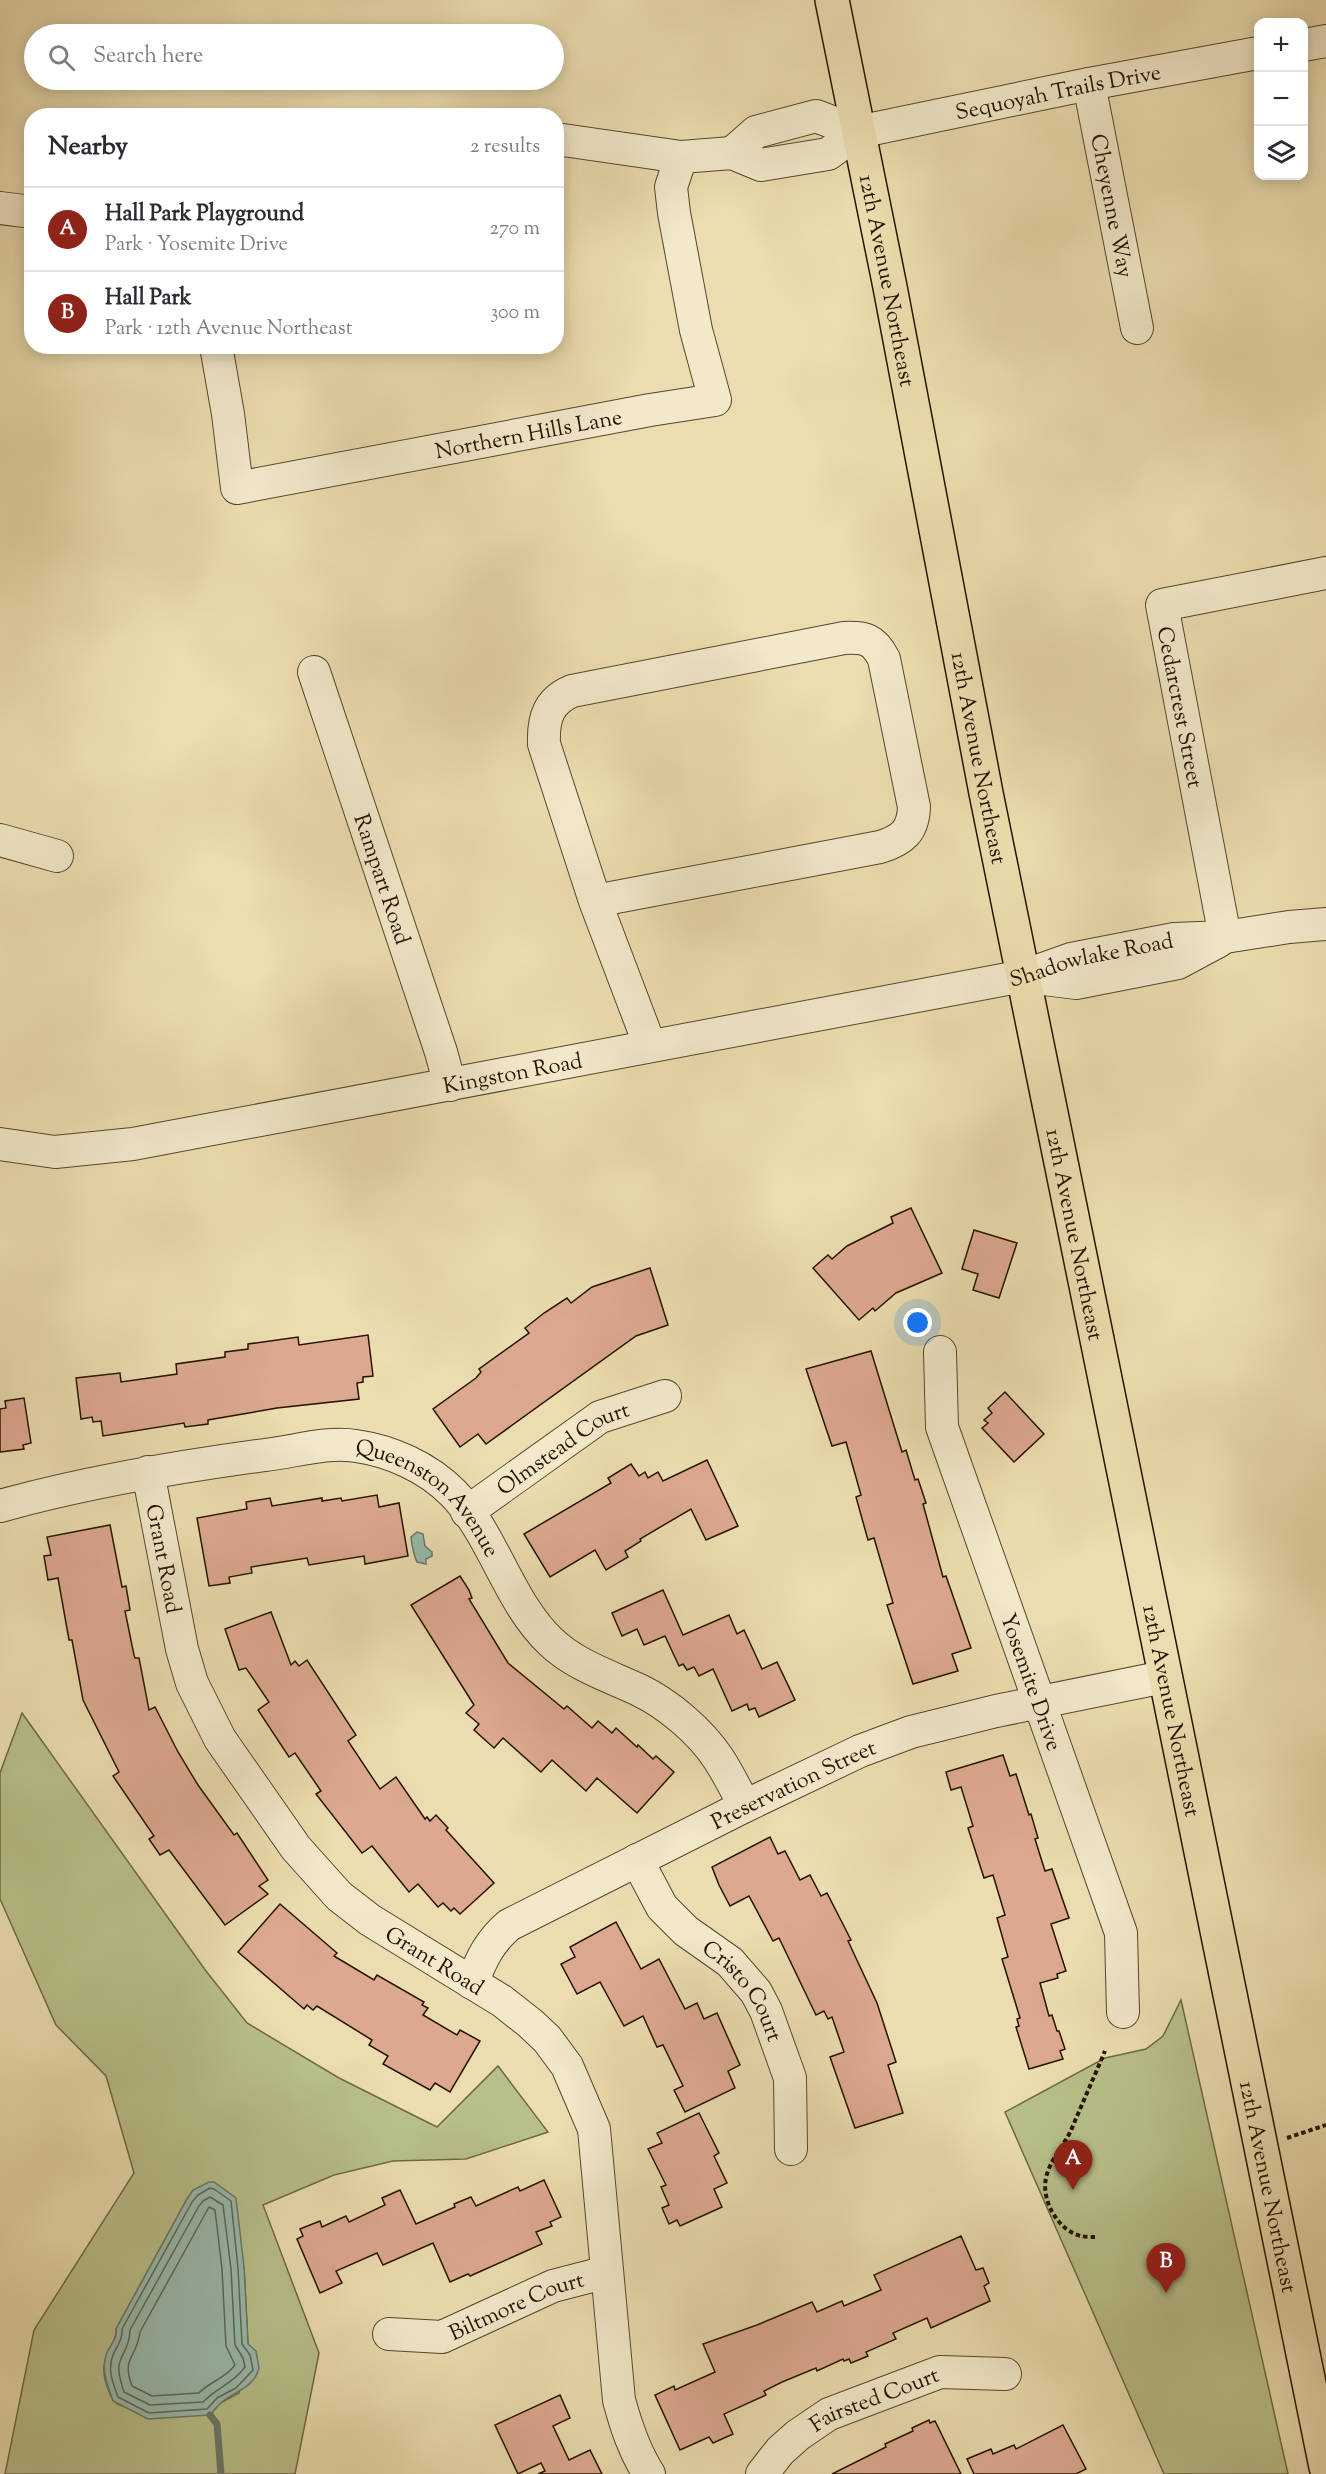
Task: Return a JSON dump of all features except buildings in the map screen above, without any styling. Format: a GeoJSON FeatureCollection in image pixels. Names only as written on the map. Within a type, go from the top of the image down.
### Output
{"type":"FeatureCollection","features":[{"type":"Feature","properties":{"kind":"main road","name":"12th Avenue Northeast"},"geometry":{"type":"LineString","coordinates":[[832,0],[1023,976],[1326,2467]]}},
{"type":"Feature","properties":{"kind":"street"},"geometry":{"type":"LineString","coordinates":[[1308,44],[1326,41]]}},
{"type":"Feature","properties":{"kind":"street","name":"Sequoyah Trails Drive"},"geometry":{"type":"LineString","coordinates":[[858,132],[1089,84],[1254,54]]}},
{"type":"Feature","properties":{"kind":"street","name":"Cheyenne Way"},"geometry":{"type":"LineString","coordinates":[[1089,84],[1137,328]]}},
{"type":"Feature","properties":{"kind":"street"},"geometry":{"type":"LineString","coordinates":[[564,140],[681,157],[732,153],[761,165],[828,154],[858,132]]}},
{"type":"Feature","properties":{"kind":"street","name":"Northern Hills Lane"},"geometry":{"type":"LineString","coordinates":[[217,354],[237,488],[638,412],[715,400],[696,330],[674,213],[671,187],[681,157]]}},
{"type":"Feature","properties":{"kind":"street"},"geometry":{"type":"LineString","coordinates":[[0,208],[24,211]]}},
{"type":"Feature","properties":{"kind":"street","name":"Cedarcrest Street"},"geometry":{"type":"LineString","coordinates":[[1225,937],[1162,604],[1326,573]]}},
{"type":"Feature","properties":{"kind":"street"},"geometry":{"type":"LineString","coordinates":[[595,901],[880,847],[903,837],[910,828],[914,807],[884,659],[878,646],[861,637],[844,638],[572,691],[562,695],[546,713],[543,727],[544,744],[595,901],[650,1046]]}},
{"type":"Feature","properties":{"kind":"street","name":"Rampart Road"},"geometry":{"type":"LineString","coordinates":[[315,672],[450,1085]]}},
{"type":"Feature","properties":{"kind":"street"},"geometry":{"type":"LineString","coordinates":[[0,840],[57,856]]}},
{"type":"Feature","properties":{"kind":"street","name":"Shadowlake Road"},"geometry":{"type":"LineString","coordinates":[[1023,976],[1076,983],[1088,981],[1178,963],[1225,937],[1326,924]]}},
{"type":"Feature","properties":{"kind":"street","name":"Kingston Road"},"geometry":{"type":"LineString","coordinates":[[0,1144],[55,1152],[101,1148],[450,1085],[1023,976]]}},
{"type":"Feature","properties":{"kind":"street","name":"Yosemite Drive"},"geometry":{"type":"LineString","coordinates":[[940,1352],[942,1427],[1122,1934],[1123,2012]]}},
{"type":"Feature","properties":{"kind":"street","name":"Olmstead Court"},"geometry":{"type":"LineString","coordinates":[[467,1512],[600,1418],[664,1396]]}},
{"type":"Feature","properties":{"kind":"street","name":"Queenston Avenue"},"geometry":{"type":"LineString","coordinates":[[0,1506],[103,1480],[148,1472],[319,1447],[352,1445],[379,1449],[428,1474],[453,1494],[467,1512],[530,1617],[550,1642],[571,1657],[641,1691],[674,1713],[698,1734],[718,1758],[744,1806]]}},
{"type":"Feature","properties":{"kind":"street","name":"Grant Road"},"geometry":{"type":"LineString","coordinates":[[148,1472],[182,1649],[192,1683],[220,1739],[296,1848],[339,1896],[403,1942],[502,2001],[547,2039],[567,2066],[594,2129],[619,2400],[626,2427],[640,2460],[649,2474]]}},
{"type":"Feature","properties":{"kind":"street","name":"Preservation Street"},"geometry":{"type":"LineString","coordinates":[[472,1983],[484,1951],[495,1936],[509,1925],[744,1806],[850,1756],[911,1732],[1039,1702],[1164,1677]]}},
{"type":"Feature","properties":{"kind":"street","name":"Cristo Court"},"geometry":{"type":"LineString","coordinates":[[637,1860],[662,1907],[687,1931],[730,1962],[756,1992],[766,2011],[790,2078],[790,2149]]}},
{"type":"Feature","properties":{"kind":"street","name":"Biltmore Court"},"geometry":{"type":"LineString","coordinates":[[389,2334],[442,2337],[553,2286],[607,2272]]}},
{"type":"Feature","properties":{"kind":"street","name":"Fairsted Court"},"geometry":{"type":"LineString","coordinates":[[762,2474],[792,2440],[829,2414],[940,2372],[1005,2374]]}},
{"type":"Feature","properties":{"kind":"path"},"geometry":{"type":"LineString","coordinates":[[1095,2237],[1080,2236],[1064,2227],[1054,2216],[1047,2200],[1046,2179],[1052,2162],[1071,2130],[1105,2051]]}},
{"type":"Feature","properties":{"kind":"path"},"geometry":{"type":"LineString","coordinates":[[1260,2146],[1326,2125]]}},
{"type":"Feature","properties":{"kind":"green space"},"geometry":{"type":"Polygon","coordinates":[[[22,1713],[206,1971],[247,2023],[339,2078],[437,2127],[498,2066],[548,2132],[466,2159],[393,2161],[334,2175],[263,2205],[319,2353],[295,2474],[5,2474],[34,2330],[134,2173],[106,2076],[56,2025],[0,1899],[0,1773],[22,1713]],[[187,2199],[116,2329],[115,2339],[104,2366],[106,2384],[115,2402],[122,2406],[145,2411],[210,2415],[220,2403],[239,2393],[248,2344],[244,2267],[187,2199]]]}},
{"type":"Feature","properties":{"kind":"green space"},"geometry":{"type":"Polygon","coordinates":[[[1181,2000],[1288,2474],[1164,2474],[1005,2112],[1105,2058],[1146,2049],[1163,2036],[1181,2000]]]}},
{"type":"Feature","properties":{"kind":"water"},"geometry":{"type":"Polygon","coordinates":[[[417,1532],[423,1534],[425,1546],[432,1552],[432,1556],[426,1559],[426,1564],[417,1562],[414,1553],[411,1537],[417,1532]]]}},
{"type":"Feature","properties":{"kind":"water"},"geometry":{"type":"Polygon","coordinates":[[[214,2182],[236,2198],[244,2267],[248,2344],[256,2351],[259,2368],[253,2381],[225,2400],[210,2415],[148,2419],[113,2401],[105,2373],[106,2355],[115,2339],[116,2329],[187,2199],[193,2190],[214,2182]]]}},
{"type":"Feature","properties":{"kind":"waterway"},"geometry":{"type":"LineString","coordinates":[[210,2415],[217,2424],[221,2474]]}},
{"type":"Feature","properties":{"kind":"place","name":"Hall Park Playground"},"geometry":{"type":"Point","coordinates":[1073,2190]}},
{"type":"Feature","properties":{"kind":"place","name":"Hall Park"},"geometry":{"type":"Point","coordinates":[1166,2293]}}]}
